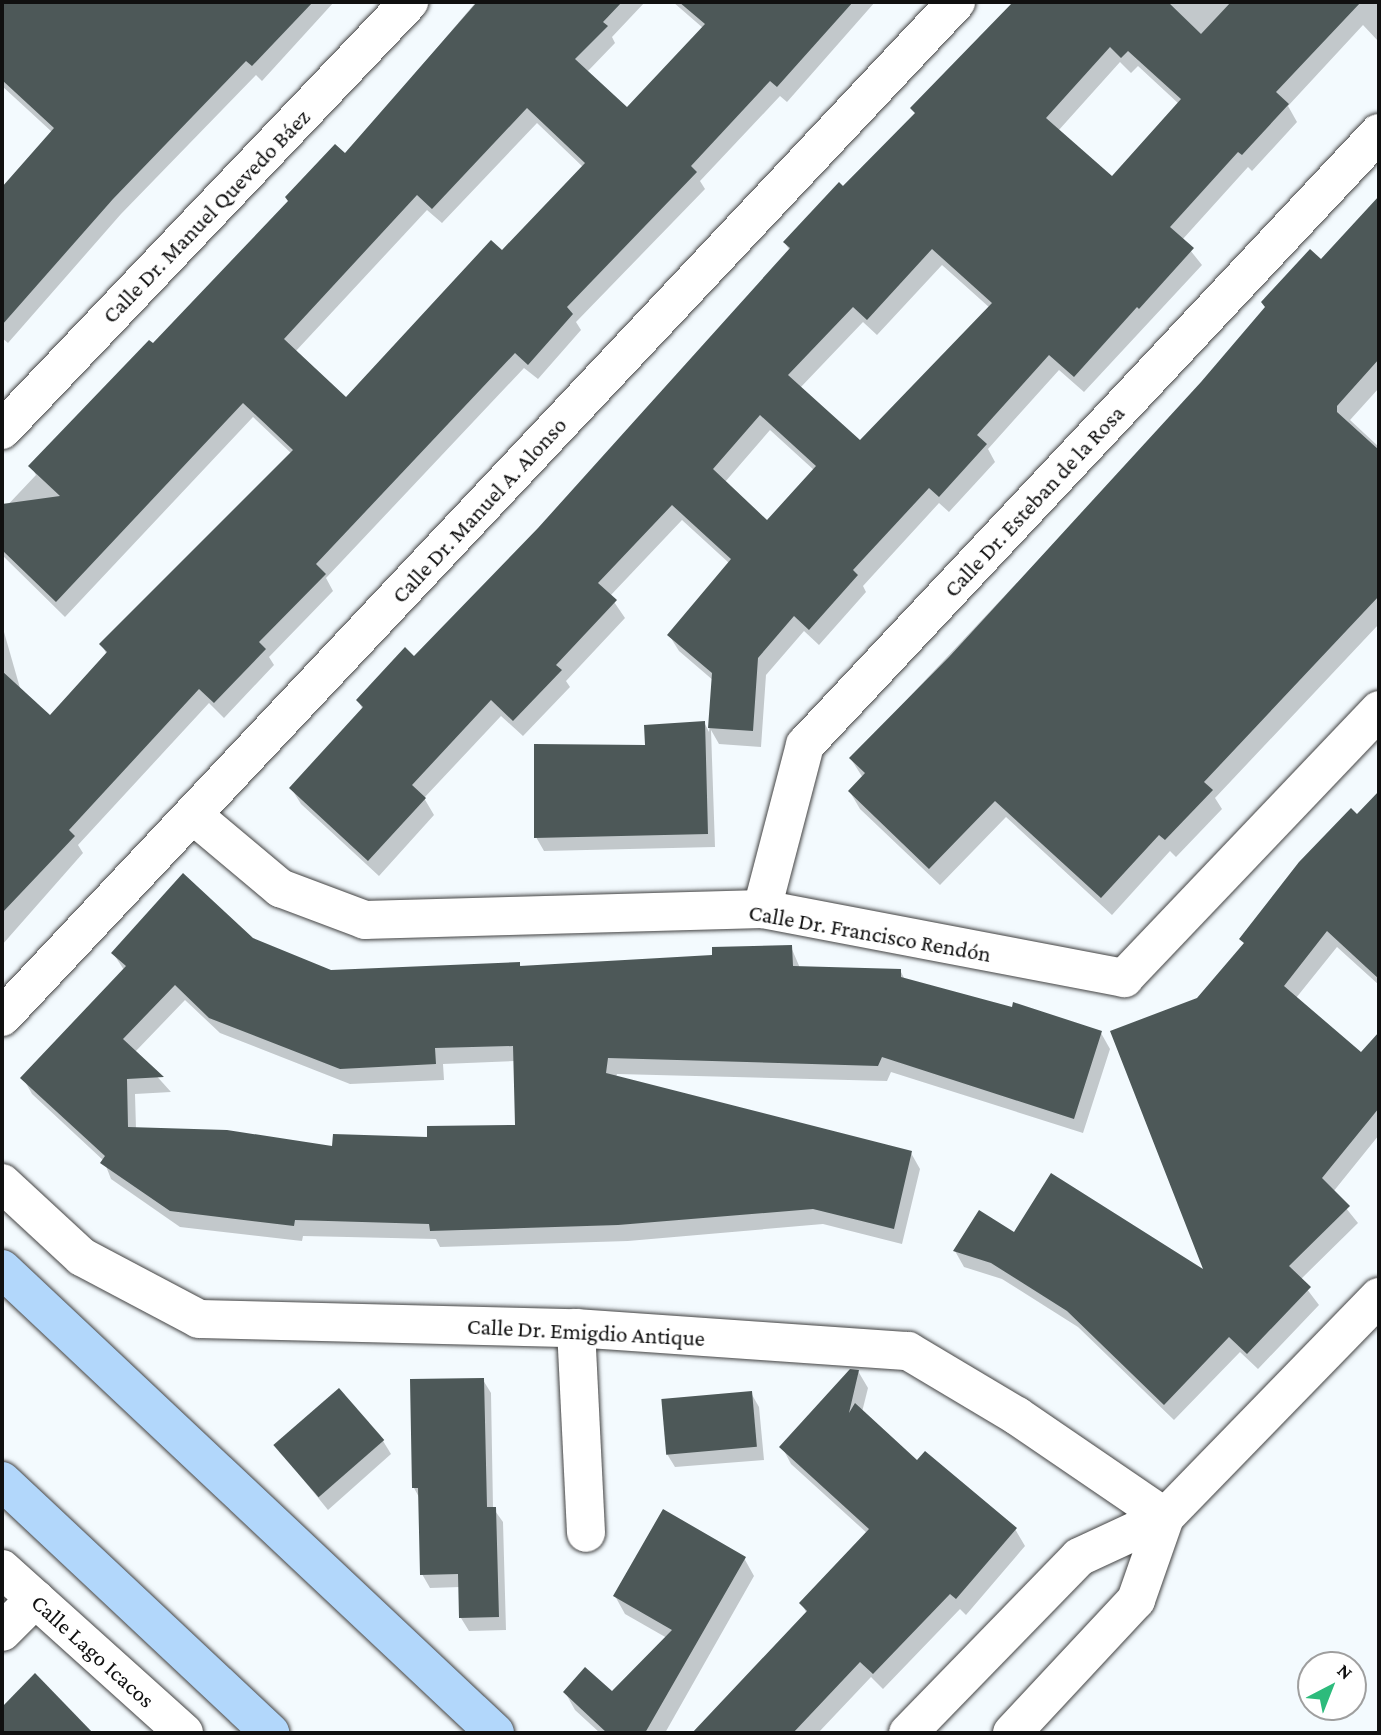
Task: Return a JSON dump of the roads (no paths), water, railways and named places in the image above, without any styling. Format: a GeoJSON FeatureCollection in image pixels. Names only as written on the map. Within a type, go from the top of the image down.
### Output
{"type":"FeatureCollection","features":[{"type":"Feature","properties":{"kind":"street","name":"Calle Dr. Manuel Quevedo Báez"},"geometry":{"type":"LineString","coordinates":[[2,430],[409,2]]}},
{"type":"Feature","properties":{"kind":"street","name":"Calle Dr. Manuel A. Alonso"},"geometry":{"type":"LineString","coordinates":[[2,1017],[956,2]]}},
{"type":"Feature","properties":{"kind":"street","name":"Calle Dr. Esteban de la Rosa"},"geometry":{"type":"LineString","coordinates":[[762,909],[805,745],[1379,133]]}},
{"type":"Feature","properties":{"kind":"street","name":"Calle Dr. Francisco Rendón"},"geometry":{"type":"LineString","coordinates":[[192,815],[280,888],[365,920],[762,909],[1124,978],[1379,710]]}},
{"type":"Feature","properties":{"kind":"street","name":"Calle Dr. Emigdio Antique"},"geometry":{"type":"LineString","coordinates":[[2,1183],[82,1257],[200,1319],[576,1328],[908,1352],[1017,1416],[1165,1517]]}},
{"type":"Feature","properties":{"kind":"street"},"geometry":{"type":"LineString","coordinates":[[2,1269],[495,1733]]}},
{"type":"Feature","properties":{"kind":"street"},"geometry":{"type":"LineString","coordinates":[[908,1733],[1079,1558],[1165,1517],[1379,1297]]}},
{"type":"Feature","properties":{"kind":"street"},"geometry":{"type":"LineString","coordinates":[[576,1328],[586,1533]]}},
{"type":"Feature","properties":{"kind":"street"},"geometry":{"type":"LineString","coordinates":[[2,1481],[270,1733]]}},
{"type":"Feature","properties":{"kind":"street"},"geometry":{"type":"LineString","coordinates":[[1012,1733],[1136,1600],[1165,1517]]}},
{"type":"Feature","properties":{"kind":"street","name":"Calle Lago Icacos"},"geometry":{"type":"LineString","coordinates":[[2,1569],[184,1733]]}},
{"type":"Feature","properties":{"kind":"street"},"geometry":{"type":"LineString","coordinates":[[2,1632],[35,1600]]}}]}
